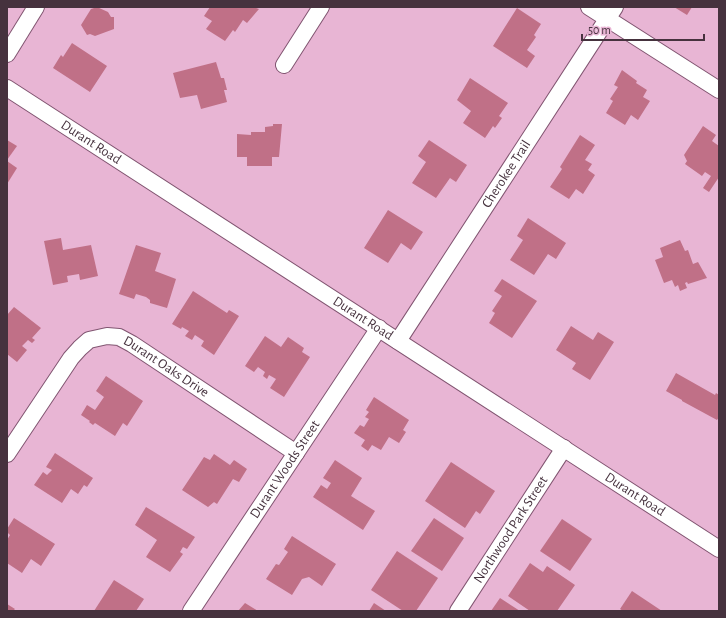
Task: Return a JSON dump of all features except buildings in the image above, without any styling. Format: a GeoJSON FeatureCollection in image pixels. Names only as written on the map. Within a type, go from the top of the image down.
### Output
{"type":"FeatureCollection","features":[{"type":"Feature","properties":{"kind":"street"},"geometry":{"type":"LineString","coordinates":[[7,54],[36,7]]}},
{"type":"Feature","properties":{"kind":"street"},"geometry":{"type":"LineString","coordinates":[[284,65],[321,7]]}},
{"type":"Feature","properties":{"kind":"street"},"geometry":{"type":"LineString","coordinates":[[589,7],[612,13],[719,90]]}},
{"type":"Feature","properties":{"kind":"street","name":"Cherokee Trail"},"geometry":{"type":"LineString","coordinates":[[398,341],[612,13]]}},
{"type":"Feature","properties":{"kind":"street","name":"Durant Road"},"geometry":{"type":"LineString","coordinates":[[7,88],[719,549]]}},
{"type":"Feature","properties":{"kind":"street","name":"Durant Woods Street"},"geometry":{"type":"LineString","coordinates":[[191,611],[379,328]]}},
{"type":"Feature","properties":{"kind":"street","name":"Durant Oaks Drive"},"geometry":{"type":"LineString","coordinates":[[7,454],[71,358],[89,340],[107,336],[119,337],[132,344],[296,453]]}},
{"type":"Feature","properties":{"kind":"street","name":"Northwood Park Street"},"geometry":{"type":"LineString","coordinates":[[458,611],[564,448]]}}]}
